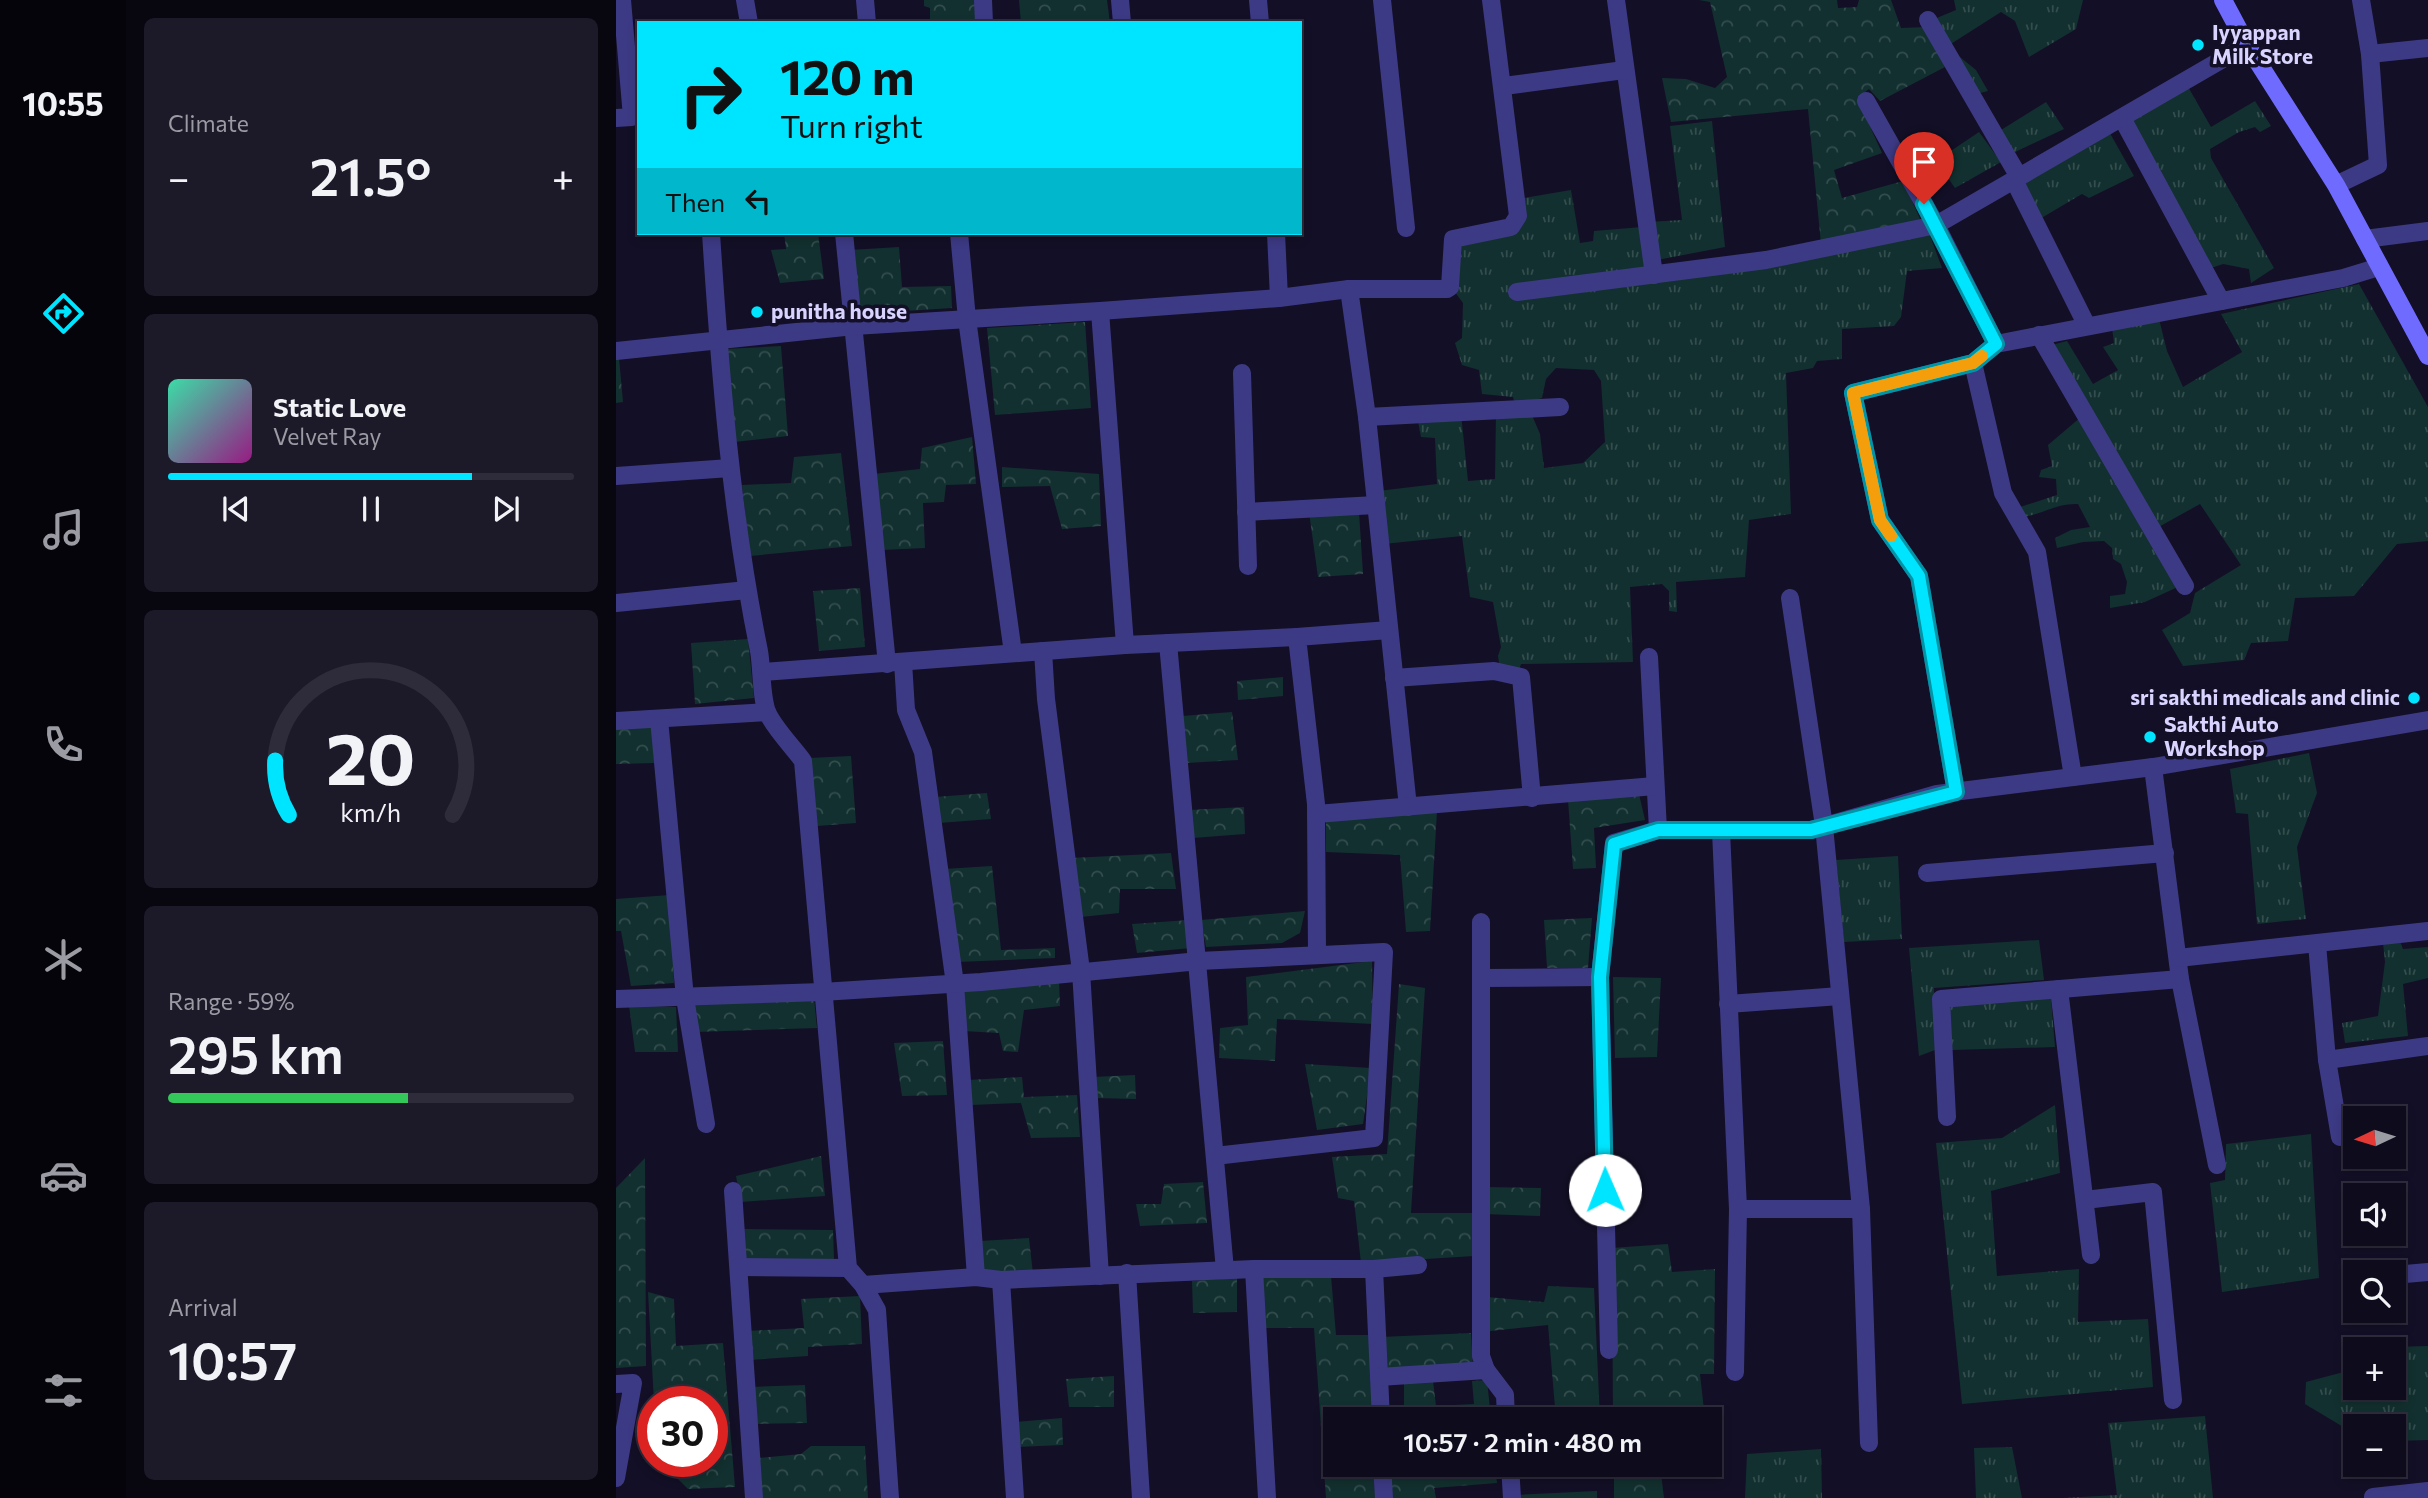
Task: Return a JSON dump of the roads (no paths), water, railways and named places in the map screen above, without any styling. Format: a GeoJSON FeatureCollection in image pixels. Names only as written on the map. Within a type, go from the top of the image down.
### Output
{"type":"FeatureCollection","features":[{"type":"Feature","properties":{"kind":"main road"},"geometry":{"type":"LineString","coordinates":[[2223,0],[2247,45],[2336,185],[2428,356]]}},
{"type":"Feature","properties":{"kind":"street"},"geometry":{"type":"LineString","coordinates":[[616,118],[632,117],[634,99],[622,0]]}},
{"type":"Feature","properties":{"kind":"street"},"geometry":{"type":"LineString","coordinates":[[745,0],[749,21]]}},
{"type":"Feature","properties":{"kind":"street"},"geometry":{"type":"LineString","coordinates":[[865,0],[867,21]]}},
{"type":"Feature","properties":{"kind":"street"},"geometry":{"type":"LineString","coordinates":[[983,0],[984,21]]}},
{"type":"Feature","properties":{"kind":"street"},"geometry":{"type":"LineString","coordinates":[[1120,0],[1122,21]]}},
{"type":"Feature","properties":{"kind":"street"},"geometry":{"type":"LineString","coordinates":[[1258,0],[1260,21]]}},
{"type":"Feature","properties":{"kind":"street"},"geometry":{"type":"LineString","coordinates":[[1382,0],[1406,228]]}},
{"type":"Feature","properties":{"kind":"street"},"geometry":{"type":"LineString","coordinates":[[616,351],[854,326],[1279,298],[1349,289],[1447,289],[1450,287],[1452,239],[1510,227],[1516,222],[1504,86],[1491,0]]}},
{"type":"Feature","properties":{"kind":"street"},"geometry":{"type":"LineString","coordinates":[[1616,0],[1654,275]]}},
{"type":"Feature","properties":{"kind":"street"},"geometry":{"type":"LineString","coordinates":[[2336,185],[2378,165],[2370,54],[2361,0]]}},
{"type":"Feature","properties":{"kind":"street"},"geometry":{"type":"LineString","coordinates":[[1928,20],[2016,178],[2087,326]]}},
{"type":"Feature","properties":{"kind":"street"},"geometry":{"type":"LineString","coordinates":[[1517,292],[1766,260],[1936,225],[2247,45]]}},
{"type":"Feature","properties":{"kind":"street"},"geometry":{"type":"LineString","coordinates":[[2370,54],[2428,48]]}},
{"type":"Feature","properties":{"kind":"street"},"geometry":{"type":"LineString","coordinates":[[1504,86],[1624,70]]}},
{"type":"Feature","properties":{"kind":"street"},"geometry":{"type":"LineString","coordinates":[[1866,101],[1936,225],[1996,344]]}},
{"type":"Feature","properties":{"kind":"street"},"geometry":{"type":"LineString","coordinates":[[2122,118],[2221,301]]}},
{"type":"Feature","properties":{"kind":"street"},"geometry":{"type":"LineString","coordinates":[[2365,239],[2428,231]]}},
{"type":"Feature","properties":{"kind":"street"},"geometry":{"type":"LineString","coordinates":[[711,235],[730,468],[747,590],[763,672],[766,712],[803,761],[848,1268],[863,1285],[877,1310],[890,1498]]}},
{"type":"Feature","properties":{"kind":"street"},"geometry":{"type":"LineString","coordinates":[[844,235],[895,663],[906,710],[923,752],[955,984],[976,1277]]}},
{"type":"Feature","properties":{"kind":"street"},"geometry":{"type":"LineString","coordinates":[[959,235],[967,319],[1013,653]]}},
{"type":"Feature","properties":{"kind":"street"},"geometry":{"type":"LineString","coordinates":[[1276,235],[1279,298]]}},
{"type":"Feature","properties":{"kind":"street"},"geometry":{"type":"LineString","coordinates":[[1956,792],[1919,576],[1880,520],[1853,393],[1973,363],[1996,344],[2343,278],[2379,267]]}},
{"type":"Feature","properties":{"kind":"street"},"geometry":{"type":"LineString","coordinates":[[1349,289],[1367,417],[1408,807]]}},
{"type":"Feature","properties":{"kind":"street"},"geometry":{"type":"LineString","coordinates":[[1100,311],[1125,645]]}},
{"type":"Feature","properties":{"kind":"street"},"geometry":{"type":"LineString","coordinates":[[2039,335],[2185,586]]}},
{"type":"Feature","properties":{"kind":"street"},"geometry":{"type":"LineString","coordinates":[[1973,363],[2003,493],[2037,552],[2073,777]]}},
{"type":"Feature","properties":{"kind":"street"},"geometry":{"type":"LineString","coordinates":[[1242,373],[1248,566]]}},
{"type":"Feature","properties":{"kind":"street"},"geometry":{"type":"LineString","coordinates":[[1367,417],[1560,407]]}},
{"type":"Feature","properties":{"kind":"street"},"geometry":{"type":"LineString","coordinates":[[616,476],[730,468]]}},
{"type":"Feature","properties":{"kind":"street"},"geometry":{"type":"LineString","coordinates":[[1246,512],[1376,505]]}},
{"type":"Feature","properties":{"kind":"street"},"geometry":{"type":"LineString","coordinates":[[616,603],[747,590]]}},
{"type":"Feature","properties":{"kind":"street"},"geometry":{"type":"LineString","coordinates":[[1790,598],[1824,826],[1861,1209],[1869,1443]]}},
{"type":"Feature","properties":{"kind":"street"},"geometry":{"type":"LineString","coordinates":[[763,672],[1125,645],[1389,630]]}},
{"type":"Feature","properties":{"kind":"street"},"geometry":{"type":"LineString","coordinates":[[1297,637],[1317,814],[1317,955]]}},
{"type":"Feature","properties":{"kind":"street"},"geometry":{"type":"LineString","coordinates":[[1168,643],[1225,1270]]}},
{"type":"Feature","properties":{"kind":"street"},"geometry":{"type":"LineString","coordinates":[[1043,651],[1046,699],[1081,971],[1100,1276]]}},
{"type":"Feature","properties":{"kind":"street"},"geometry":{"type":"LineString","coordinates":[[1649,657],[1658,830]]}},
{"type":"Feature","properties":{"kind":"street"},"geometry":{"type":"LineString","coordinates":[[1394,678],[1494,671],[1521,677],[1532,798]]}},
{"type":"Feature","properties":{"kind":"street"},"geometry":{"type":"LineString","coordinates":[[616,721],[766,712]]}},
{"type":"Feature","properties":{"kind":"street"},"geometry":{"type":"LineString","coordinates":[[659,719],[685,998],[706,1124]]}},
{"type":"Feature","properties":{"kind":"street"},"geometry":{"type":"LineString","coordinates":[[1609,1350],[1600,977],[1614,844],[1658,830],[1811,830],[1956,792],[2152,767],[2428,720]]}},
{"type":"Feature","properties":{"kind":"street"},"geometry":{"type":"LineString","coordinates":[[2152,767],[2180,979],[2217,1165]]}},
{"type":"Feature","properties":{"kind":"street"},"geometry":{"type":"LineString","coordinates":[[1317,814],[1655,786]]}},
{"type":"Feature","properties":{"kind":"street"},"geometry":{"type":"LineString","coordinates":[[1721,831],[1738,1209],[1735,1372]]}},
{"type":"Feature","properties":{"kind":"street"},"geometry":{"type":"LineString","coordinates":[[1927,873],[2165,853]]}},
{"type":"Feature","properties":{"kind":"street"},"geometry":{"type":"LineString","coordinates":[[1481,922],[1481,1356],[1486,1370],[1505,1395],[1506,1407]]}},
{"type":"Feature","properties":{"kind":"street"},"geometry":{"type":"LineString","coordinates":[[2178,958],[2428,931]]}},
{"type":"Feature","properties":{"kind":"street"},"geometry":{"type":"LineString","coordinates":[[2317,943],[2327,1060],[2340,1137]]}},
{"type":"Feature","properties":{"kind":"street"},"geometry":{"type":"LineString","coordinates":[[616,999],[822,992],[955,984],[1199,961],[1384,952],[1374,1138],[1215,1156]]}},
{"type":"Feature","properties":{"kind":"street"},"geometry":{"type":"LineString","coordinates":[[1482,978],[1600,977]]}},
{"type":"Feature","properties":{"kind":"street"},"geometry":{"type":"LineString","coordinates":[[1947,1117],[1941,999],[2180,979]]}},
{"type":"Feature","properties":{"kind":"street"},"geometry":{"type":"LineString","coordinates":[[2059,989],[2091,1255]]}},
{"type":"Feature","properties":{"kind":"street"},"geometry":{"type":"LineString","coordinates":[[1728,1004],[1840,996]]}},
{"type":"Feature","properties":{"kind":"street"},"geometry":{"type":"LineString","coordinates":[[2327,1060],[2428,1046]]}},
{"type":"Feature","properties":{"kind":"street"},"geometry":{"type":"LineString","coordinates":[[733,1191],[754,1498]]}},
{"type":"Feature","properties":{"kind":"street"},"geometry":{"type":"LineString","coordinates":[[2085,1200],[2153,1192],[2173,1400]]}},
{"type":"Feature","properties":{"kind":"street"},"geometry":{"type":"LineString","coordinates":[[1738,1209],[1861,1209]]}},
{"type":"Feature","properties":{"kind":"street"},"geometry":{"type":"LineString","coordinates":[[863,1285],[976,1277],[1001,1280],[1127,1273],[1374,1269],[1418,1265]]}},
{"type":"Feature","properties":{"kind":"street"},"geometry":{"type":"LineString","coordinates":[[739,1267],[848,1268]]}},
{"type":"Feature","properties":{"kind":"street"},"geometry":{"type":"LineString","coordinates":[[1254,1269],[1267,1498]]}},
{"type":"Feature","properties":{"kind":"street"},"geometry":{"type":"LineString","coordinates":[[1374,1269],[1380,1407]]}},
{"type":"Feature","properties":{"kind":"street"},"geometry":{"type":"LineString","coordinates":[[2406,1274],[2428,1272]]}},
{"type":"Feature","properties":{"kind":"street"},"geometry":{"type":"LineString","coordinates":[[1127,1273],[1140,1498]]}},
{"type":"Feature","properties":{"kind":"street"},"geometry":{"type":"LineString","coordinates":[[1001,1280],[1015,1498]]}},
{"type":"Feature","properties":{"kind":"street"},"geometry":{"type":"LineString","coordinates":[[1379,1377],[1486,1370]]}},
{"type":"Feature","properties":{"kind":"street"},"geometry":{"type":"LineString","coordinates":[[616,1384],[633,1383],[616,1478]]}},
{"type":"Feature","properties":{"kind":"street"},"geometry":{"type":"LineString","coordinates":[[1383,1477],[1384,1498]]}},
{"type":"Feature","properties":{"kind":"street"},"geometry":{"type":"LineString","coordinates":[[1511,1477],[1512,1498]]}},
{"type":"Feature","properties":{"kind":"street"},"geometry":{"type":"LineString","coordinates":[[2373,1497],[2428,1491]]}},
{"type":"Feature","properties":{"kind":"place","name":"Iyyappan Milk Store"},"geometry":{"type":"Point","coordinates":[2198,45]}},
{"type":"Feature","properties":{"kind":"place","name":"punitha house"},"geometry":{"type":"Point","coordinates":[757,312]}},
{"type":"Feature","properties":{"kind":"place","name":"sri sakthi medicals and clinic"},"geometry":{"type":"Point","coordinates":[2414,698]}},
{"type":"Feature","properties":{"kind":"place","name":"Sakthi Auto Workshop"},"geometry":{"type":"Point","coordinates":[2150,737]}}]}
